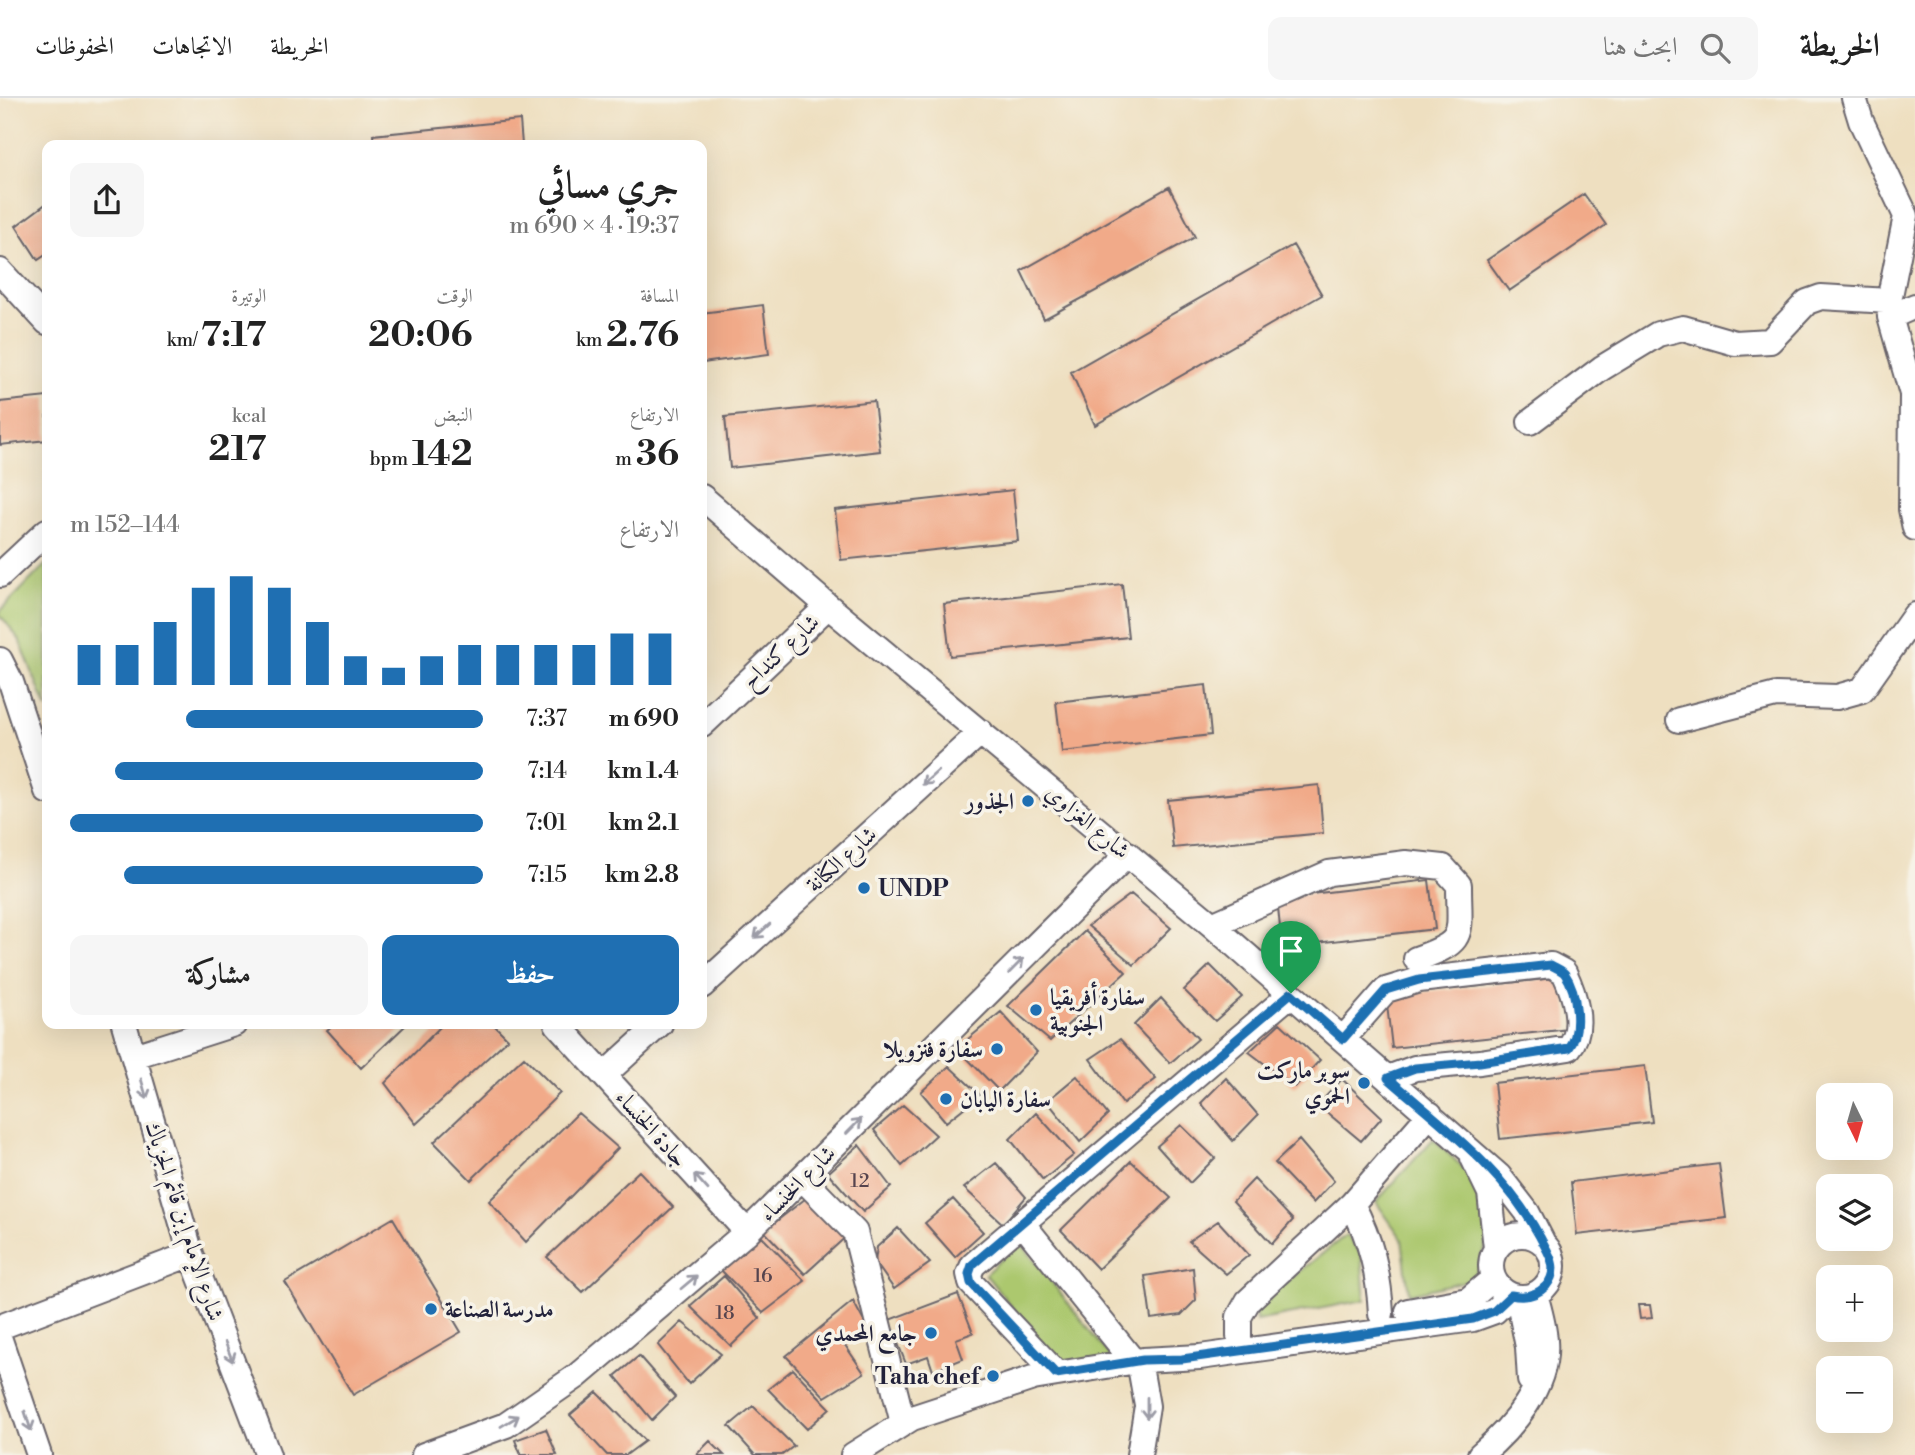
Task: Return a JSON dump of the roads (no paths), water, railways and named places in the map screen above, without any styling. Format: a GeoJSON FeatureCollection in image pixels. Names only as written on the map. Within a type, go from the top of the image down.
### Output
{"type":"FeatureCollection","features":[{"type":"Feature","properties":{"kind":"street"},"geometry":{"type":"LineString","coordinates":[[1854,98],[1861,121],[1910,226],[1889,309],[1912,394],[1911,509],[1915,528]]}},
{"type":"Feature","properties":{"kind":"street"},"geometry":{"type":"LineString","coordinates":[[0,271],[42,317]]}},
{"type":"Feature","properties":{"kind":"street"},"geometry":{"type":"LineString","coordinates":[[1530,422],[1602,368],[1658,334],[1683,328],[1735,343],[1770,341],[1807,302],[1821,297],[1889,309],[1915,306]]}},
{"type":"Feature","properties":{"kind":"street","name":"شارع الغزاوي"},"geometry":{"type":"LineString","coordinates":[[707,502],[1212,925],[1430,1114],[1499,1176],[1527,1212],[1542,1241]]}},
{"type":"Feature","properties":{"kind":"street"},"geometry":{"type":"LineString","coordinates":[[0,575],[42,536]]}},
{"type":"Feature","properties":{"kind":"street","name":"شارع كنداح"},"geometry":{"type":"LineString","coordinates":[[707,720],[828,606]]}},
{"type":"Feature","properties":{"kind":"street"},"geometry":{"type":"LineString","coordinates":[[1679,720],[1776,695],[1837,697],[1862,690],[1915,615]]}},
{"type":"Feature","properties":{"kind":"street"},"geometry":{"type":"LineString","coordinates":[[0,660],[11,682],[42,776]]}},
{"type":"Feature","properties":{"kind":"street","name":"شارع الكنانة"},"geometry":{"type":"LineString","coordinates":[[707,981],[981,732]]}},
{"type":"Feature","properties":{"kind":"street","name":"شارع الخنساء"},"geometry":{"type":"LineString","coordinates":[[424,1455],[506,1425],[577,1376],[747,1232],[1128,854]]}},
{"type":"Feature","properties":{"kind":"street"},"geometry":{"type":"LineString","coordinates":[[1212,925],[1329,873],[1406,863],[1443,867],[1459,885],[1459,930],[1455,942],[1447,948],[1416,959]]}},
{"type":"Feature","properties":{"kind":"street"},"geometry":{"type":"LineString","coordinates":[[1343,1039],[1386,990],[1419,980],[1551,965],[1564,972],[1578,1024],[1576,1039],[1569,1048],[1480,1062],[1415,1068],[1388,1078]]}},
{"type":"Feature","properties":{"kind":"street"},"geometry":{"type":"LineString","coordinates":[[1056,1374],[971,1283],[969,1274],[972,1265],[1291,993]]}},
{"type":"Feature","properties":{"kind":"street","name":"شارع الإمام إبن قائم الجزياك"},"geometry":{"type":"LineString","coordinates":[[126,1029],[191,1254],[268,1455]]}},
{"type":"Feature","properties":{"kind":"street"},"geometry":{"type":"LineString","coordinates":[[134,1056],[218,1029]]}},
{"type":"Feature","properties":{"kind":"street","name":"جادة الخنساء"},"geometry":{"type":"LineString","coordinates":[[562,1029],[747,1232]]}},
{"type":"Feature","properties":{"kind":"street"},"geometry":{"type":"LineString","coordinates":[[604,1075],[655,1029]]}},
{"type":"Feature","properties":{"kind":"street"},"geometry":{"type":"LineString","coordinates":[[1238,1336],[1240,1317],[1248,1300],[1352,1204],[1430,1114]]}},
{"type":"Feature","properties":{"kind":"street","name":"شارع الغزاوي"},"geometry":{"type":"LineString","coordinates":[[1469,1151],[1490,1193],[1496,1248]]}},
{"type":"Feature","properties":{"kind":"street"},"geometry":{"type":"LineString","coordinates":[[802,1178],[855,1232],[903,1423]]}},
{"type":"Feature","properties":{"kind":"street"},"geometry":{"type":"LineString","coordinates":[[1352,1204],[1371,1246],[1381,1314]]}},
{"type":"Feature","properties":{"kind":"street"},"geometry":{"type":"LineString","coordinates":[[1023,1224],[1139,1361],[1147,1406],[1139,1455]]}},
{"type":"Feature","properties":{"kind":"street"},"geometry":{"type":"LineString","coordinates":[[1139,1361],[1183,1345],[1458,1303],[1478,1295],[1515,1291],[1543,1289],[1552,1273],[1552,1256],[1542,1241],[1517,1234],[1496,1248],[1490,1263],[1515,1291],[1545,1354],[1539,1380],[1530,1398],[1512,1423],[1480,1455]]}},
{"type":"Feature","properties":{"kind":"street"},"geometry":{"type":"LineString","coordinates":[[0,1327],[191,1254]]}},
{"type":"Feature","properties":{"kind":"street"},"geometry":{"type":"LineString","coordinates":[[853,1455],[912,1418],[1033,1378],[1139,1361],[1191,1358],[1473,1319],[1494,1311],[1515,1291]]}},
{"type":"Feature","properties":{"kind":"street"},"geometry":{"type":"LineString","coordinates":[[0,1340],[39,1455]]}},
{"type":"Feature","properties":{"kind":"place","name":"الجذور"},"geometry":{"type":"Point","coordinates":[1028,801]}},
{"type":"Feature","properties":{"kind":"place","name":"UNDP"},"geometry":{"type":"Point","coordinates":[864,888]}},
{"type":"Feature","properties":{"kind":"place","name":"سفارة أفريقيا الجنوبية"},"geometry":{"type":"Point","coordinates":[1036,1010]}},
{"type":"Feature","properties":{"kind":"place","name":"سفارة فنزويلا"},"geometry":{"type":"Point","coordinates":[997,1049]}},
{"type":"Feature","properties":{"kind":"place","name":"سوبر ماركت الحموي"},"geometry":{"type":"Point","coordinates":[1364,1083]}},
{"type":"Feature","properties":{"kind":"place","name":"سفارة اليابان"},"geometry":{"type":"Point","coordinates":[946,1099]}},
{"type":"Feature","properties":{"kind":"place","name":"مدرسة الصناعة"},"geometry":{"type":"Point","coordinates":[431,1309]}},
{"type":"Feature","properties":{"kind":"place","name":"جامع المحمدي"},"geometry":{"type":"Point","coordinates":[931,1333]}},
{"type":"Feature","properties":{"kind":"place","name":"Taha chef"},"geometry":{"type":"Point","coordinates":[993,1376]}}]}
